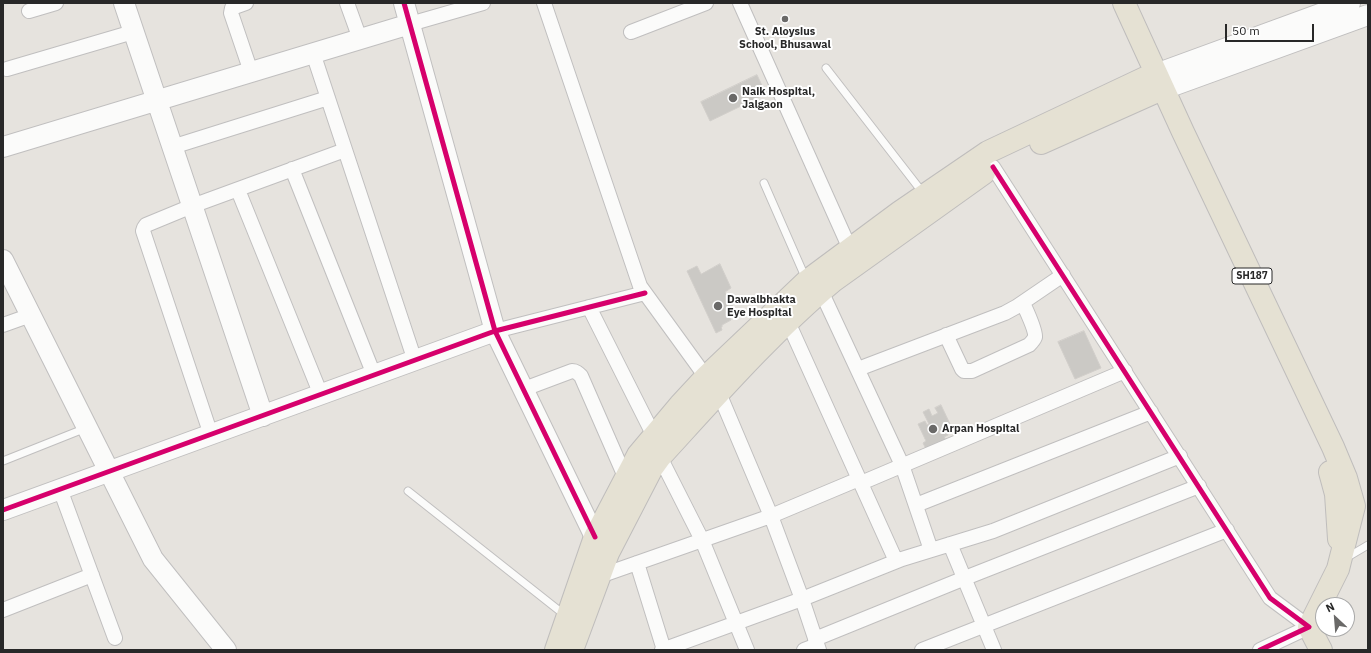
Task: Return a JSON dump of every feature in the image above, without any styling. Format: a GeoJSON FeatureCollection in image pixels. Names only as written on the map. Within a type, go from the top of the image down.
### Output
{"type":"FeatureCollection","features":[{"type":"Feature","properties":{"kind":"main road","name":"SH187"},"geometry":{"type":"LineString","coordinates":[[1110,3],[1155,83]]}},
{"type":"Feature","properties":{"kind":"main road","name":"SH187"},"geometry":{"type":"LineString","coordinates":[[1124,3],[1155,83],[1327,449],[1336,494],[1341,558],[1338,569],[1310,627]]}},
{"type":"Feature","properties":{"kind":"main road"},"geometry":{"type":"LineString","coordinates":[[556,650],[596,537],[638,455],[680,405],[712,385],[788,322],[814,286],[833,281],[993,167],[1155,83]]}},
{"type":"Feature","properties":{"kind":"main road"},"geometry":{"type":"LineString","coordinates":[[572,650],[608,553],[652,468],[712,385],[814,286],[850,248],[924,195],[988,152],[1155,83]]}},
{"type":"Feature","properties":{"kind":"main road"},"geometry":{"type":"LineString","coordinates":[[1310,627],[1321,650]]}},
{"type":"Feature","properties":{"kind":"street"},"geometry":{"type":"LineString","coordinates":[[29,11],[56,3]]}},
{"type":"Feature","properties":{"kind":"street"},"geometry":{"type":"LineString","coordinates":[[124,3],[264,416]]}},
{"type":"Feature","properties":{"kind":"street"},"geometry":{"type":"LineString","coordinates":[[246,3],[232,8],[230,13],[251,72]]}},
{"type":"Feature","properties":{"kind":"street"},"geometry":{"type":"LineString","coordinates":[[347,3],[360,40]]}},
{"type":"Feature","properties":{"kind":"street"},"geometry":{"type":"LineString","coordinates":[[404,3],[495,331],[596,537]]}},
{"type":"Feature","properties":{"kind":"street"},"geometry":{"type":"LineString","coordinates":[[3,147],[483,3]]}},
{"type":"Feature","properties":{"kind":"street"},"geometry":{"type":"LineString","coordinates":[[544,3],[640,286],[712,385],[771,516],[802,599],[814,646],[965,578],[1199,486]]}},
{"type":"Feature","properties":{"kind":"street"},"geometry":{"type":"LineString","coordinates":[[631,32],[706,3]]}},
{"type":"Feature","properties":{"kind":"street"},"geometry":{"type":"LineString","coordinates":[[740,3],[850,248]]}},
{"type":"Feature","properties":{"kind":"street"},"geometry":{"type":"LineString","coordinates":[[1327,21],[1350,3]]}},
{"type":"Feature","properties":{"kind":"street"},"geometry":{"type":"LineString","coordinates":[[1155,83],[1327,21],[1368,15]]}},
{"type":"Feature","properties":{"kind":"street"},"geometry":{"type":"LineString","coordinates":[[7,69],[133,32]]}},
{"type":"Feature","properties":{"kind":"street"},"geometry":{"type":"LineString","coordinates":[[313,53],[415,361]]}},
{"type":"Feature","properties":{"kind":"street"},"geometry":{"type":"LineString","coordinates":[[172,147],[328,98]]}},
{"type":"Feature","properties":{"kind":"street"},"geometry":{"type":"LineString","coordinates":[[211,435],[143,231],[144,228],[146,225],[192,206],[345,150]]}},
{"type":"Feature","properties":{"kind":"street"},"geometry":{"type":"LineString","coordinates":[[993,167],[1270,598],[1310,627],[1260,650]]}},
{"type":"Feature","properties":{"kind":"street"},"geometry":{"type":"LineString","coordinates":[[292,169],[374,375]]}},
{"type":"Feature","properties":{"kind":"street"},"geometry":{"type":"LineString","coordinates":[[238,190],[321,395]]}},
{"type":"Feature","properties":{"kind":"street"},"geometry":{"type":"LineString","coordinates":[[4,264],[153,559],[226,650]]}},
{"type":"Feature","properties":{"kind":"street"},"geometry":{"type":"LineString","coordinates":[[858,369],[1004,314],[1023,303],[1063,275]]}},
{"type":"Feature","properties":{"kind":"street"},"geometry":{"type":"LineString","coordinates":[[814,286],[858,369],[902,465],[931,550]]}},
{"type":"Feature","properties":{"kind":"street"},"geometry":{"type":"LineString","coordinates":[[3,510],[495,331],[645,293]]}},
{"type":"Feature","properties":{"kind":"street"},"geometry":{"type":"LineString","coordinates":[[946,335],[962,369],[964,371],[972,371],[1033,342],[1035,337],[1034,332],[1023,303]]}},
{"type":"Feature","properties":{"kind":"street"},"geometry":{"type":"LineString","coordinates":[[589,307],[654,436]]}},
{"type":"Feature","properties":{"kind":"street"},"geometry":{"type":"LineString","coordinates":[[3,325],[31,315]]}},
{"type":"Feature","properties":{"kind":"street"},"geometry":{"type":"LineString","coordinates":[[788,322],[896,561]]}},
{"type":"Feature","properties":{"kind":"street"},"geometry":{"type":"LineString","coordinates":[[524,389],[572,371],[578,373],[581,376],[626,479]]}},
{"type":"Feature","properties":{"kind":"street"},"geometry":{"type":"LineString","coordinates":[[600,576],[771,516],[902,465],[1125,371]]}},
{"type":"Feature","properties":{"kind":"street"},"geometry":{"type":"LineString","coordinates":[[916,505],[1151,412]]}},
{"type":"Feature","properties":{"kind":"street"},"geometry":{"type":"LineString","coordinates":[[637,563],[663,650],[802,599],[896,561],[993,531],[1180,456]]}},
{"type":"Feature","properties":{"kind":"street"},"geometry":{"type":"LineString","coordinates":[[660,457],[702,540],[747,650]]}},
{"type":"Feature","properties":{"kind":"street"},"geometry":{"type":"LineString","coordinates":[[60,489],[115,638]]}},
{"type":"Feature","properties":{"kind":"street"},"geometry":{"type":"LineString","coordinates":[[922,650],[1227,530]]}},
{"type":"Feature","properties":{"kind":"street"},"geometry":{"type":"LineString","coordinates":[[950,544],[994,650]]}},
{"type":"Feature","properties":{"kind":"street"},"geometry":{"type":"LineString","coordinates":[[3,610],[92,575]]}},
{"type":"Feature","properties":{"kind":"lane"},"geometry":{"type":"LineString","coordinates":[[826,68],[924,195]]}},
{"type":"Feature","properties":{"kind":"lane"},"geometry":{"type":"LineString","coordinates":[[764,183],[814,286]]}},
{"type":"Feature","properties":{"kind":"lane"},"geometry":{"type":"LineString","coordinates":[[3,462],[87,428]]}},
{"type":"Feature","properties":{"kind":"lane"},"geometry":{"type":"LineString","coordinates":[[408,491],[568,618]]}},
{"type":"Feature","properties":{"kind":"lane"},"geometry":{"type":"LineString","coordinates":[[1341,558],[1368,545]]}},
{"type":"Feature","properties":{"kind":"building"},"geometry":{"type":"Polygon","coordinates":[[[757,75],[766,94],[710,121],[701,102],[757,75]]]}},
{"type":"Feature","properties":{"kind":"building"},"geometry":{"type":"Polygon","coordinates":[[[720,264],[731,288],[725,292],[735,310],[732,312],[734,315],[730,318],[731,320],[722,325],[722,330],[716,333],[687,271],[697,266],[701,274],[720,264]]]}},
{"type":"Feature","properties":{"kind":"building"},"geometry":{"type":"Polygon","coordinates":[[[1084,331],[1101,368],[1075,379],[1058,342],[1084,331]]]}},
{"type":"Feature","properties":{"kind":"building"},"geometry":{"type":"Polygon","coordinates":[[[941,405],[950,424],[939,432],[940,434],[946,431],[948,435],[944,437],[946,440],[926,449],[923,443],[926,441],[918,424],[925,421],[927,425],[929,424],[923,412],[929,409],[932,416],[938,413],[935,408],[941,405]]]}},
{"type":"Feature","properties":{"kind":"cycle path"},"geometry":{"type":"LineString","coordinates":[[404,3],[495,331],[595,537]]}},
{"type":"Feature","properties":{"kind":"cycle path"},"geometry":{"type":"LineString","coordinates":[[993,167],[1270,598],[1309,627],[1260,650]]}},
{"type":"Feature","properties":{"kind":"cycle path"},"geometry":{"type":"LineString","coordinates":[[3,510],[495,331],[645,293]]}},
{"type":"Feature","properties":{"kind":"place","name":"St. Aloysius School, Bhusawal"},"geometry":{"type":"Point","coordinates":[785,19]}},
{"type":"Feature","properties":{"kind":"place","name":"Naik Hospital, Jalgaon"},"geometry":{"type":"Point","coordinates":[733,98]}},
{"type":"Feature","properties":{"kind":"place","name":"Dawalbhakta Eye Hospital"},"geometry":{"type":"Point","coordinates":[718,306]}},
{"type":"Feature","properties":{"kind":"place","name":"Arpan Hospital"},"geometry":{"type":"Point","coordinates":[933,429]}}]}
